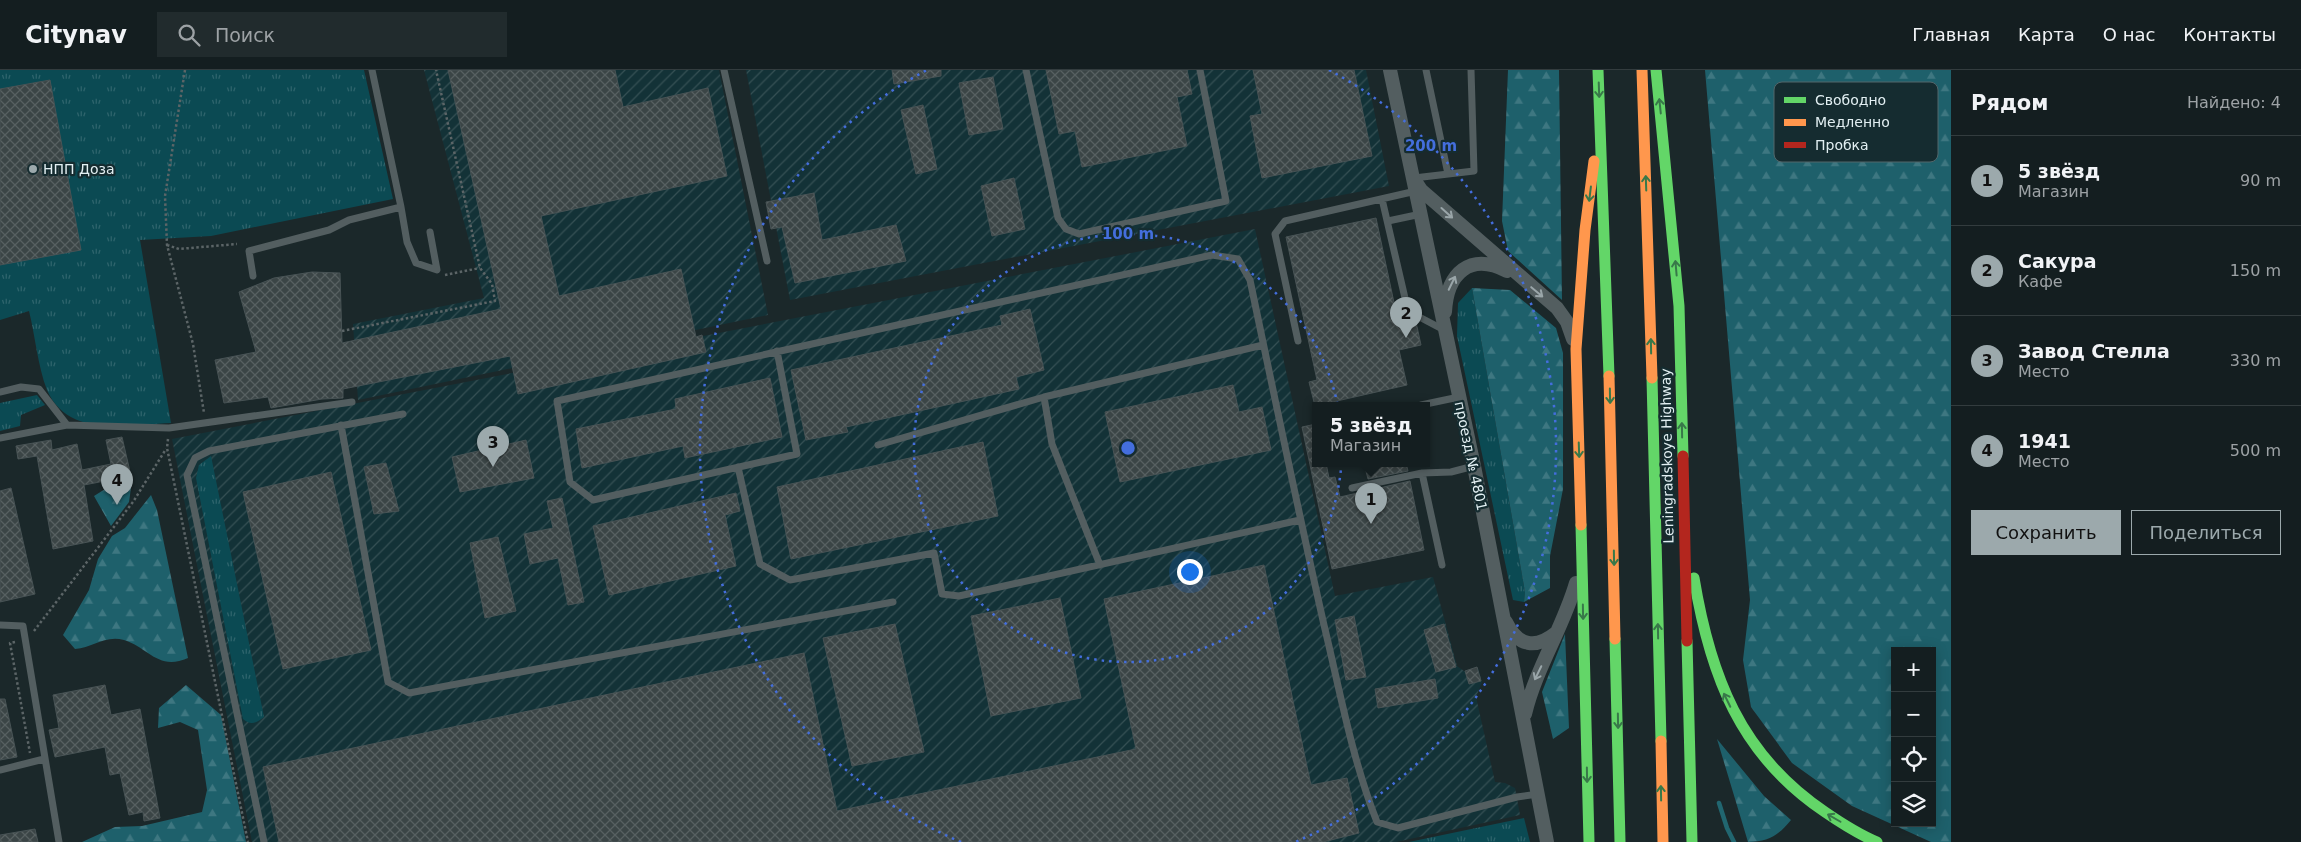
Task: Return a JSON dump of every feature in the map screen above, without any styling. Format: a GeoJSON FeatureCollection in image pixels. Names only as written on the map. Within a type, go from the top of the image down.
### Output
{"type":"FeatureCollection","features":[{"type":"Feature","properties":{"kind":"main road"},"geometry":{"type":"LineString","coordinates":[[1598,70],[1607,277],[1620,842]]}},
{"type":"Feature","properties":{"kind":"main road","name":"Leningradskoye Highway"},"geometry":{"type":"LineString","coordinates":[[1642,70],[1650,274],[1663,842]]}},
{"type":"Feature","properties":{"kind":"main road","name":"Leningradskoye Highway"},"geometry":{"type":"LineString","coordinates":[[1656,70],[1679,306],[1692,842]]}},
{"type":"Feature","properties":{"kind":"main road"},"geometry":{"type":"LineString","coordinates":[[1589,842],[1576,349],[1585,230],[1599,110]]}},
{"type":"Feature","properties":{"kind":"main road"},"geometry":{"type":"LineString","coordinates":[[1683,479],[1698,613],[1710,658],[1734,715],[1755,747],[1780,778],[1816,808],[1877,842]]}},
{"type":"Feature","properties":{"kind":"street","name":"проезд № 4801"},"geometry":{"type":"LineString","coordinates":[[1390,70],[1474,466],[1547,842]]}},
{"type":"Feature","properties":{"kind":"street"},"geometry":{"type":"LineString","coordinates":[[1414,185],[1556,308],[1566,322],[1576,349]]}},
{"type":"Feature","properties":{"kind":"street"},"geometry":{"type":"LineString","coordinates":[[1444,330],[1446,297],[1457,274],[1467,266],[1479,263],[1495,265],[1518,276]]}},
{"type":"Feature","properties":{"kind":"street"},"geometry":{"type":"LineString","coordinates":[[1524,718],[1532,686],[1568,610],[1582,563]]}},
{"type":"Feature","properties":{"kind":"street"},"geometry":{"type":"LineString","coordinates":[[1502,611],[1510,629],[1525,642],[1536,644],[1545,642],[1558,630]]}},
{"type":"Feature","properties":{"kind":"lane"},"geometry":{"type":"LineString","coordinates":[[372,70],[407,242],[416,263],[438,270],[430,232]]}},
{"type":"Feature","properties":{"kind":"lane"},"geometry":{"type":"LineString","coordinates":[[724,70],[767,262]]}},
{"type":"Feature","properties":{"kind":"lane"},"geometry":{"type":"LineString","coordinates":[[1026,70],[1058,218],[1066,229],[1079,234],[1226,201],[1200,70]]}},
{"type":"Feature","properties":{"kind":"lane"},"geometry":{"type":"LineString","coordinates":[[1426,70],[1448,174]]}},
{"type":"Feature","properties":{"kind":"lane"},"geometry":{"type":"LineString","coordinates":[[1298,341],[1275,234],[1285,221],[1382,199],[1414,185],[1448,174],[1474,171],[1471,70]]}},
{"type":"Feature","properties":{"kind":"lane"},"geometry":{"type":"LineString","coordinates":[[1382,199],[1408,312],[1444,330]]}},
{"type":"Feature","properties":{"kind":"lane"},"geometry":{"type":"LineString","coordinates":[[253,276],[249,250],[329,230],[349,220],[401,207]]}},
{"type":"Feature","properties":{"kind":"lane"},"geometry":{"type":"LineString","coordinates":[[1388,221],[1421,214]]}},
{"type":"Feature","properties":{"kind":"lane"},"geometry":{"type":"LineString","coordinates":[[777,352],[797,454],[593,500],[570,482],[557,401],[1212,255],[1238,259],[1250,280],[1300,520],[1352,743],[1366,793],[1378,822],[1398,828],[1517,797],[1538,794]]}},
{"type":"Feature","properties":{"kind":"lane"},"geometry":{"type":"LineString","coordinates":[[878,446],[1044,397],[1263,345]]}},
{"type":"Feature","properties":{"kind":"lane"},"geometry":{"type":"LineString","coordinates":[[0,392],[21,387],[39,389],[67,425]]}},
{"type":"Feature","properties":{"kind":"lane"},"geometry":{"type":"LineString","coordinates":[[1430,403],[1459,396]]}},
{"type":"Feature","properties":{"kind":"lane"},"geometry":{"type":"LineString","coordinates":[[1044,397],[1052,444],[1100,565]]}},
{"type":"Feature","properties":{"kind":"lane"},"geometry":{"type":"LineString","coordinates":[[0,438],[67,425],[169,428],[205,421],[352,402]]}},
{"type":"Feature","properties":{"kind":"lane"},"geometry":{"type":"LineString","coordinates":[[264,842],[187,475],[195,458],[209,450],[403,414]]}},
{"type":"Feature","properties":{"kind":"lane"},"geometry":{"type":"LineString","coordinates":[[342,425],[388,682],[409,693],[893,602]]}},
{"type":"Feature","properties":{"kind":"lane"},"geometry":{"type":"LineString","coordinates":[[1352,488],[1422,474],[1451,472],[1474,466]]}},
{"type":"Feature","properties":{"kind":"lane"},"geometry":{"type":"LineString","coordinates":[[738,467],[760,564],[790,580],[934,553],[942,594],[960,596],[1300,520]]}},
{"type":"Feature","properties":{"kind":"lane"},"geometry":{"type":"LineString","coordinates":[[1422,474],[1442,565]]}},
{"type":"Feature","properties":{"kind":"lane"},"geometry":{"type":"LineString","coordinates":[[0,625],[23,626],[59,842]]}},
{"type":"Feature","properties":{"kind":"lane"},"geometry":{"type":"LineString","coordinates":[[0,770],[44,759]]}},
{"type":"Feature","properties":{"kind":"path"},"geometry":{"type":"LineString","coordinates":[[185,70],[165,196],[167,246],[193,344],[205,421]]}},
{"type":"Feature","properties":{"kind":"path"},"geometry":{"type":"LineString","coordinates":[[342,331],[495,301],[492,284],[480,268],[436,70]]}},
{"type":"Feature","properties":{"kind":"path"},"geometry":{"type":"LineString","coordinates":[[167,246],[179,249],[237,244]]}},
{"type":"Feature","properties":{"kind":"path"},"geometry":{"type":"LineString","coordinates":[[438,270],[448,276],[480,268]]}},
{"type":"Feature","properties":{"kind":"path"},"geometry":{"type":"LineString","coordinates":[[169,428],[167,448],[248,842]]}},
{"type":"Feature","properties":{"kind":"path"},"geometry":{"type":"LineString","coordinates":[[10,643],[30,636],[133,502],[167,448]]}},
{"type":"Feature","properties":{"kind":"path"},"geometry":{"type":"LineString","coordinates":[[8,636],[32,762]]}},
{"type":"Feature","properties":{"kind":"shaded area"},"geometry":{"type":"Polygon","coordinates":[[[424,70],[719,70],[768,315],[358,400],[353,324],[484,298],[424,70]]]}},
{"type":"Feature","properties":{"kind":"shaded area"},"geometry":{"type":"Polygon","coordinates":[[[746,70],[1366,70],[1389,186],[790,300],[746,70]]]}},
{"type":"Feature","properties":{"kind":"shaded area"},"geometry":{"type":"Polygon","coordinates":[[[1255,229],[1335,596],[1433,577],[1457,666],[1464,671],[1478,668],[1482,682],[1476,697],[1495,782],[1505,783],[1515,788],[1520,815],[1396,842],[252,842],[172,439],[1255,229]]]}},
{"type":"Feature","properties":{"kind":"green space"},"geometry":{"type":"Polygon","coordinates":[[[0,70],[364,70],[393,199],[211,236],[140,240],[171,423],[137,426],[102,426],[85,423],[69,416],[57,406],[47,390],[29,311],[0,320],[0,70]]]}},
{"type":"Feature","properties":{"kind":"green space"},"geometry":{"type":"Polygon","coordinates":[[[1508,70],[1559,70],[1562,300],[1508,251],[1502,221],[1508,70]]]}},
{"type":"Feature","properties":{"kind":"green space"},"geometry":{"type":"Polygon","coordinates":[[[1705,70],[1951,70],[1951,842],[1931,842],[1898,827],[1936,827],[1936,647],[1891,647],[1891,824],[1852,806],[1792,763],[1751,707],[1743,660],[1750,600],[1705,70]]]}},
{"type":"Feature","properties":{"kind":"green space"},"geometry":{"type":"Polygon","coordinates":[[[1472,288],[1525,592],[1524,602],[1513,600],[1457,336],[1458,303],[1472,288]]]}},
{"type":"Feature","properties":{"kind":"green space"},"geometry":{"type":"Polygon","coordinates":[[[1472,288],[1510,290],[1556,328],[1563,353],[1563,489],[1550,556],[1550,588],[1524,602],[1525,592],[1472,288]]]}},
{"type":"Feature","properties":{"kind":"green space"},"geometry":{"type":"Polygon","coordinates":[[[37,395],[45,405],[21,415],[20,426],[0,431],[0,403],[37,395]]]}},
{"type":"Feature","properties":{"kind":"green space"},"geometry":{"type":"Polygon","coordinates":[[[211,456],[264,717],[254,723],[243,719],[196,478],[199,465],[211,456]]]}},
{"type":"Feature","properties":{"kind":"green space"},"geometry":{"type":"Polygon","coordinates":[[[126,476],[132,481],[129,502],[111,526],[94,496],[126,476]]]}},
{"type":"Feature","properties":{"kind":"green space"},"geometry":{"type":"Polygon","coordinates":[[[151,495],[157,510],[188,658],[169,662],[161,660],[133,644],[117,639],[104,640],[75,649],[63,635],[89,590],[98,559],[112,536],[125,528],[151,495]]]}},
{"type":"Feature","properties":{"kind":"green space"},"geometry":{"type":"Polygon","coordinates":[[[1565,634],[1569,728],[1553,739],[1542,692],[1565,634]]]}},
{"type":"Feature","properties":{"kind":"green space"},"geometry":{"type":"Polygon","coordinates":[[[186,685],[221,715],[246,842],[82,842],[115,827],[142,826],[202,812],[207,790],[198,730],[180,722],[158,728],[159,708],[186,685]]]}},
{"type":"Feature","properties":{"kind":"green space"},"geometry":{"type":"Polygon","coordinates":[[[1717,739],[1764,796],[1791,820],[1773,837],[1761,841],[1748,842],[1717,739]]]}},
{"type":"Feature","properties":{"kind":"green space"},"geometry":{"type":"Polygon","coordinates":[[[1524,818],[1530,842],[1409,842],[1524,818]]]}},
{"type":"Feature","properties":{"kind":"building"},"geometry":{"type":"Polygon","coordinates":[[[448,70],[615,70],[623,107],[708,88],[727,176],[541,216],[559,296],[681,269],[696,337],[702,335],[706,352],[518,394],[510,356],[343,389],[343,398],[322,399],[271,408],[268,397],[224,403],[215,360],[256,352],[239,292],[274,278],[312,272],[340,273],[342,343],[501,309],[448,70]]]}},
{"type":"Feature","properties":{"kind":"building"},"geometry":{"type":"Polygon","coordinates":[[[892,70],[941,70],[941,76],[894,84],[892,70]]]}},
{"type":"Feature","properties":{"kind":"building"},"geometry":{"type":"Polygon","coordinates":[[[1046,70],[1187,70],[1192,94],[1177,97],[1187,146],[1082,167],[1075,131],[1059,134],[1046,70]]]}},
{"type":"Feature","properties":{"kind":"building"},"geometry":{"type":"Polygon","coordinates":[[[1253,70],[1354,70],[1372,156],[1262,178],[1250,116],[1262,114],[1253,70]]]}},
{"type":"Feature","properties":{"kind":"building"},"geometry":{"type":"Polygon","coordinates":[[[993,77],[1003,129],[969,135],[959,83],[993,77]]]}},
{"type":"Feature","properties":{"kind":"building","name":"НПП Доза"},"geometry":{"type":"Polygon","coordinates":[[[50,80],[81,250],[0,265],[0,89],[50,80]]]}},
{"type":"Feature","properties":{"kind":"building"},"geometry":{"type":"Polygon","coordinates":[[[923,105],[937,169],[916,174],[901,110],[923,105]]]}},
{"type":"Feature","properties":{"kind":"building"},"geometry":{"type":"Polygon","coordinates":[[[1014,178],[1025,229],[992,236],[981,186],[1014,178]]]}},
{"type":"Feature","properties":{"kind":"building"},"geometry":{"type":"Polygon","coordinates":[[[814,193],[822,240],[896,225],[906,261],[795,283],[782,227],[771,229],[766,202],[814,193]]]}},
{"type":"Feature","properties":{"kind":"building"},"geometry":{"type":"Polygon","coordinates":[[[1376,218],[1399,326],[1416,322],[1421,345],[1399,350],[1407,385],[1333,402],[1314,402],[1309,382],[1317,380],[1286,237],[1376,218]]]}},
{"type":"Feature","properties":{"kind":"building"},"geometry":{"type":"Polygon","coordinates":[[[1030,309],[1044,370],[1016,377],[1019,389],[846,427],[848,432],[806,440],[791,370],[1002,325],[1000,316],[1030,309]]]}},
{"type":"Feature","properties":{"kind":"building"},"geometry":{"type":"Polygon","coordinates":[[[770,378],[782,437],[685,458],[683,446],[582,468],[576,429],[676,409],[675,399],[770,378]]]}},
{"type":"Feature","properties":{"kind":"building"},"geometry":{"type":"Polygon","coordinates":[[[1233,385],[1239,412],[1262,407],[1271,450],[1120,482],[1105,412],[1233,385]]]}},
{"type":"Feature","properties":{"kind":"building"},"geometry":{"type":"Polygon","coordinates":[[[1312,425],[1312,467],[1327,467],[1329,478],[1335,477],[1340,497],[1410,481],[1424,550],[1332,569],[1302,427],[1312,425]]]}},
{"type":"Feature","properties":{"kind":"building"},"geometry":{"type":"Polygon","coordinates":[[[122,437],[131,476],[84,485],[93,541],[53,549],[37,456],[18,459],[16,446],[51,440],[52,450],[77,444],[82,470],[111,464],[106,440],[122,437]]]}},
{"type":"Feature","properties":{"kind":"building"},"geometry":{"type":"Polygon","coordinates":[[[526,440],[534,478],[460,492],[452,457],[526,440]]]}},
{"type":"Feature","properties":{"kind":"building"},"geometry":{"type":"Polygon","coordinates":[[[983,442],[998,516],[791,559],[777,487],[983,442]]]}},
{"type":"Feature","properties":{"kind":"building"},"geometry":{"type":"Polygon","coordinates":[[[386,463],[399,511],[374,514],[364,467],[386,463]]]}},
{"type":"Feature","properties":{"kind":"building"},"geometry":{"type":"Polygon","coordinates":[[[1365,467],[1407,467],[1408,471],[1368,479],[1365,467]]]}},
{"type":"Feature","properties":{"kind":"building"},"geometry":{"type":"Polygon","coordinates":[[[331,472],[371,650],[283,669],[243,492],[331,472]]]}},
{"type":"Feature","properties":{"kind":"building"},"geometry":{"type":"Polygon","coordinates":[[[11,488],[35,594],[0,602],[0,491],[11,488]]]}},
{"type":"Feature","properties":{"kind":"building"},"geometry":{"type":"Polygon","coordinates":[[[736,493],[740,511],[725,515],[736,566],[609,595],[593,526],[736,493]]]}},
{"type":"Feature","properties":{"kind":"building"},"geometry":{"type":"Polygon","coordinates":[[[562,498],[584,602],[568,605],[558,558],[530,564],[524,534],[553,528],[547,501],[562,498]]]}},
{"type":"Feature","properties":{"kind":"building"},"geometry":{"type":"Polygon","coordinates":[[[498,537],[516,611],[485,618],[470,543],[498,537]]]}},
{"type":"Feature","properties":{"kind":"building"},"geometry":{"type":"Polygon","coordinates":[[[1264,565],[1311,785],[1347,778],[1359,833],[1323,842],[279,842],[263,767],[804,653],[837,811],[1136,749],[1104,599],[1264,565]]]}},
{"type":"Feature","properties":{"kind":"building"},"geometry":{"type":"Polygon","coordinates":[[[1060,598],[1081,698],[991,716],[971,616],[1060,598]]]}},
{"type":"Feature","properties":{"kind":"building"},"geometry":{"type":"Polygon","coordinates":[[[1354,616],[1366,677],[1346,680],[1335,620],[1354,616]]]}},
{"type":"Feature","properties":{"kind":"building"},"geometry":{"type":"Polygon","coordinates":[[[895,624],[924,752],[852,766],[823,638],[895,624]]]}},
{"type":"Feature","properties":{"kind":"building"},"geometry":{"type":"Polygon","coordinates":[[[1444,624],[1456,667],[1436,672],[1424,630],[1444,624]]]}},
{"type":"Feature","properties":{"kind":"building"},"geometry":{"type":"Polygon","coordinates":[[[1477,667],[1481,681],[1469,684],[1465,671],[1477,667]]]}},
{"type":"Feature","properties":{"kind":"building"},"geometry":{"type":"Polygon","coordinates":[[[1435,679],[1438,698],[1378,708],[1375,689],[1435,679]]]}},
{"type":"Feature","properties":{"kind":"building"},"geometry":{"type":"Polygon","coordinates":[[[105,685],[111,715],[140,709],[160,818],[144,821],[143,812],[129,815],[120,773],[110,775],[105,747],[55,757],[49,730],[59,728],[53,695],[105,685]]]}},
{"type":"Feature","properties":{"kind":"building"},"geometry":{"type":"Polygon","coordinates":[[[0,699],[5,699],[17,757],[0,760],[0,699]]]}},
{"type":"Feature","properties":{"kind":"building"},"geometry":{"type":"Polygon","coordinates":[[[35,829],[38,842],[0,842],[0,835],[35,829]]]}},
{"type":"Feature","properties":{"kind":"waterway"},"geometry":{"type":"LineString","coordinates":[[1719,803],[1727,828],[1734,842]]}},
{"type":"Feature","properties":{"kind":"traffic: fast"},"geometry":{"type":"LineString","coordinates":[[1598,70],[1609,376]]}},
{"type":"Feature","properties":{"kind":"traffic: fast"},"geometry":{"type":"LineString","coordinates":[[1656,70],[1679,306],[1683,456]]}},
{"type":"Feature","properties":{"kind":"traffic: fast"},"geometry":{"type":"LineString","coordinates":[[1652,378],[1661,741]]}},
{"type":"Feature","properties":{"kind":"traffic: fast"},"geometry":{"type":"LineString","coordinates":[[1581,525],[1589,842]]}},
{"type":"Feature","properties":{"kind":"traffic: fast"},"geometry":{"type":"LineString","coordinates":[[1694,578],[1709,647],[1720,680],[1750,738],[1771,765],[1796,790],[1837,820],[1877,842]]}},
{"type":"Feature","properties":{"kind":"traffic: fast"},"geometry":{"type":"LineString","coordinates":[[1615,639],[1620,842]]}},
{"type":"Feature","properties":{"kind":"traffic: fast"},"geometry":{"type":"LineString","coordinates":[[1687,641],[1692,842]]}},
{"type":"Feature","properties":{"kind":"traffic: slow"},"geometry":{"type":"LineString","coordinates":[[1642,70],[1652,378]]}},
{"type":"Feature","properties":{"kind":"traffic: slow"},"geometry":{"type":"LineString","coordinates":[[1581,525],[1576,349],[1585,230],[1594,161]]}},
{"type":"Feature","properties":{"kind":"traffic: slow"},"geometry":{"type":"LineString","coordinates":[[1609,376],[1615,639]]}},
{"type":"Feature","properties":{"kind":"traffic: slow"},"geometry":{"type":"LineString","coordinates":[[1661,741],[1663,842]]}},
{"type":"Feature","properties":{"kind":"traffic: jam"},"geometry":{"type":"LineString","coordinates":[[1683,456],[1687,641]]}},
{"type":"Feature","properties":{"kind":"place","name":"НПП Доза"},"geometry":{"type":"Point","coordinates":[33,169]}},
{"type":"Feature","properties":{"kind":"place","name":"Сакура"},"geometry":{"type":"Point","coordinates":[1406,338]}},
{"type":"Feature","properties":{"kind":"place","name":"Завод Стелла"},"geometry":{"type":"Point","coordinates":[493,467]}},
{"type":"Feature","properties":{"kind":"place","name":"1941"},"geometry":{"type":"Point","coordinates":[117,505]}},
{"type":"Feature","properties":{"kind":"place","name":"5 звёзд"},"geometry":{"type":"Point","coordinates":[1371,524]}}]}
